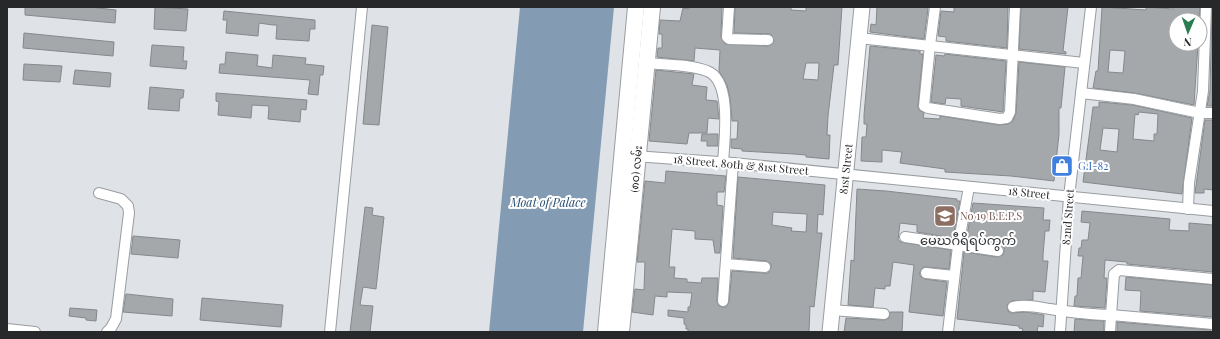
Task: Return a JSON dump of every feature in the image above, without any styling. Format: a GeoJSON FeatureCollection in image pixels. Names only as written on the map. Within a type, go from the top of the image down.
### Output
{"type":"FeatureCollection","features":[{"type":"Feature","properties":{"kind":"main road","name":"(၈၀) လမ်း"},"geometry":{"type":"LineString","coordinates":[[621,332],[636,7]]}},
{"type":"Feature","properties":{"kind":"main road","name":"(၈၀) လမ်း"},"geometry":{"type":"LineString","coordinates":[[606,332],[629,155],[646,63],[652,7]]}},
{"type":"Feature","properties":{"kind":"street"},"geometry":{"type":"LineString","coordinates":[[330,332],[362,7]]}},
{"type":"Feature","properties":{"kind":"street"},"geometry":{"type":"LineString","coordinates":[[729,7],[727,37],[729,39],[768,40]]}},
{"type":"Feature","properties":{"kind":"street","name":"81st Street"},"geometry":{"type":"LineString","coordinates":[[830,332],[862,7]]}},
{"type":"Feature","properties":{"kind":"street"},"geometry":{"type":"LineString","coordinates":[[935,7],[924,102],[926,108],[1000,119],[1007,118],[1010,112],[1015,7]]}},
{"type":"Feature","properties":{"kind":"street","name":"82nd Street"},"geometry":{"type":"LineString","coordinates":[[1060,332],[1069,197],[1091,7]]}},
{"type":"Feature","properties":{"kind":"street"},"geometry":{"type":"LineString","coordinates":[[1188,209],[1189,183],[1200,112],[1206,7]]}},
{"type":"Feature","properties":{"kind":"street"},"geometry":{"type":"LineString","coordinates":[[859,38],[1084,63]]}},
{"type":"Feature","properties":{"kind":"street"},"geometry":{"type":"LineString","coordinates":[[646,63],[697,68],[709,71],[720,87],[726,111],[728,163],[726,264],[723,301]]}},
{"type":"Feature","properties":{"kind":"street"},"geometry":{"type":"LineString","coordinates":[[1081,93],[1121,97],[1200,112],[1213,113]]}},
{"type":"Feature","properties":{"kind":"street","name":"18 Street, 80th & 81st Street"},"geometry":{"type":"LineString","coordinates":[[629,155],[846,174]]}},
{"type":"Feature","properties":{"kind":"street","name":"18 Street"},"geometry":{"type":"LineString","coordinates":[[846,174],[1213,211]]}},
{"type":"Feature","properties":{"kind":"street"},"geometry":{"type":"LineString","coordinates":[[948,332],[958,246],[969,187]]}},
{"type":"Feature","properties":{"kind":"street"},"geometry":{"type":"LineString","coordinates":[[98,193],[121,199],[128,206],[129,213],[116,319],[107,332]]}},
{"type":"Feature","properties":{"kind":"street"},"geometry":{"type":"LineString","coordinates":[[905,237],[998,251]]}},
{"type":"Feature","properties":{"kind":"street"},"geometry":{"type":"LineString","coordinates":[[726,264],[765,266]]}},
{"type":"Feature","properties":{"kind":"street"},"geometry":{"type":"LineString","coordinates":[[1110,332],[1114,274],[1120,270],[1213,279]]}},
{"type":"Feature","properties":{"kind":"street"},"geometry":{"type":"LineString","coordinates":[[926,273],[954,276]]}},
{"type":"Feature","properties":{"kind":"street"},"geometry":{"type":"LineString","coordinates":[[1013,307],[1018,306],[1213,324]]}},
{"type":"Feature","properties":{"kind":"street"},"geometry":{"type":"LineString","coordinates":[[832,310],[884,314]]}},
{"type":"Feature","properties":{"kind":"street"},"geometry":{"type":"LineString","coordinates":[[7,329],[35,332]]}},
{"type":"Feature","properties":{"kind":"water","name":"Moat of Palace"},"geometry":{"type":"Polygon","coordinates":[[[520,7],[614,7],[583,332],[489,332],[520,7]]]}},
{"type":"Feature","properties":{"kind":"building"},"geometry":{"type":"Polygon","coordinates":[[[25,7],[90,7],[116,10],[115,23],[25,15],[25,7]]]}},
{"type":"Feature","properties":{"kind":"building"},"geometry":{"type":"Polygon","coordinates":[[[155,7],[188,9],[186,31],[154,29],[155,7]]]}},
{"type":"Feature","properties":{"kind":"building"},"geometry":{"type":"Polygon","coordinates":[[[689,7],[722,7],[721,37],[725,44],[768,46],[774,41],[771,34],[734,33],[735,7],[791,7],[791,10],[806,11],[806,7],[842,7],[838,65],[834,65],[828,116],[827,135],[830,135],[829,159],[806,157],[806,155],[742,151],[742,149],[731,148],[731,139],[737,139],[738,121],[732,121],[727,85],[719,71],[720,50],[695,48],[694,61],[657,57],[658,48],[662,48],[662,34],[659,34],[660,20],[680,21],[683,8],[689,9],[689,7]],[[806,63],[803,79],[818,80],[819,63],[806,63]]]}},
{"type":"Feature","properties":{"kind":"building"},"geometry":{"type":"Polygon","coordinates":[[[877,7],[927,7],[924,39],[870,32],[871,24],[876,25],[877,7]]]}},
{"type":"Feature","properties":{"kind":"building"},"geometry":{"type":"Polygon","coordinates":[[[954,7],[1008,7],[1007,48],[946,41],[946,37],[938,36],[941,11],[954,12],[954,7]]]}},
{"type":"Feature","properties":{"kind":"building"},"geometry":{"type":"Polygon","coordinates":[[[1021,7],[1068,7],[1063,51],[1066,52],[1066,54],[1019,49],[1021,7]]]}},
{"type":"Feature","properties":{"kind":"building"},"geometry":{"type":"Polygon","coordinates":[[[1102,7],[1146,10],[1146,7],[1173,9],[1174,7],[1200,7],[1200,12],[1168,12],[1168,52],[1197,52],[1194,105],[1135,93],[1093,88],[1096,71],[1098,71],[1102,7]],[[1110,50],[1108,72],[1123,73],[1125,51],[1110,50]]]}},
{"type":"Feature","properties":{"kind":"building"},"geometry":{"type":"Polygon","coordinates":[[[1212,7],[1213,93],[1212,106],[1207,106],[1210,91],[1212,7]]]}},
{"type":"Feature","properties":{"kind":"building"},"geometry":{"type":"Polygon","coordinates":[[[224,11],[315,20],[315,29],[310,29],[309,41],[276,39],[277,25],[259,23],[258,36],[226,33],[227,20],[223,20],[224,11]]]}},
{"type":"Feature","properties":{"kind":"building"},"geometry":{"type":"Polygon","coordinates":[[[372,25],[388,27],[379,125],[363,124],[372,25]]]}},
{"type":"Feature","properties":{"kind":"building"},"geometry":{"type":"Polygon","coordinates":[[[24,33],[114,42],[113,56],[23,48],[24,33]]]}},
{"type":"Feature","properties":{"kind":"building"},"geometry":{"type":"Polygon","coordinates":[[[152,45],[184,47],[183,61],[187,61],[186,69],[150,66],[152,45]]]}},
{"type":"Feature","properties":{"kind":"building"},"geometry":{"type":"Polygon","coordinates":[[[870,46],[920,51],[920,54],[923,54],[918,105],[919,110],[924,113],[923,118],[940,119],[940,116],[999,125],[1008,124],[1013,121],[1016,113],[1019,62],[1065,67],[1061,108],[1059,108],[1059,134],[1054,181],[1011,176],[945,172],[945,169],[900,163],[902,152],[882,150],[882,162],[861,161],[862,137],[866,137],[867,124],[864,124],[864,115],[870,46]]]}},
{"type":"Feature","properties":{"kind":"building"},"geometry":{"type":"Polygon","coordinates":[[[226,52],[258,55],[257,66],[272,68],[273,55],[306,58],[305,64],[324,66],[323,75],[320,75],[318,95],[308,94],[310,80],[219,73],[220,64],[225,64],[226,52]]]}},
{"type":"Feature","properties":{"kind":"building"},"geometry":{"type":"Polygon","coordinates":[[[945,54],[1006,61],[1003,112],[961,106],[961,99],[946,98],[945,104],[931,102],[936,55],[944,56],[945,54]]]}},
{"type":"Feature","properties":{"kind":"building"},"geometry":{"type":"Polygon","coordinates":[[[24,64],[62,66],[60,82],[23,80],[24,64]]]}},
{"type":"Feature","properties":{"kind":"building"},"geometry":{"type":"Polygon","coordinates":[[[75,70],[111,73],[110,87],[73,84],[75,70]]]}},
{"type":"Feature","properties":{"kind":"building"},"geometry":{"type":"Polygon","coordinates":[[[656,70],[694,74],[692,85],[707,87],[706,100],[717,101],[719,119],[708,118],[707,133],[689,133],[687,144],[649,141],[656,70]]]}},
{"type":"Feature","properties":{"kind":"building"},"geometry":{"type":"Polygon","coordinates":[[[150,87],[184,90],[183,98],[180,98],[179,111],[148,109],[150,87]]]}},
{"type":"Feature","properties":{"kind":"building"},"geometry":{"type":"Polygon","coordinates":[[[216,93],[307,100],[306,110],[301,109],[300,122],[268,119],[269,106],[252,105],[251,118],[218,115],[219,102],[216,101],[216,93]]]}},
{"type":"Feature","properties":{"kind":"building"},"geometry":{"type":"Polygon","coordinates":[[[1099,102],[1133,105],[1192,118],[1182,194],[1083,182],[1093,107],[1099,107],[1099,102]],[[1139,112],[1138,115],[1135,114],[1133,139],[1154,141],[1154,134],[1157,134],[1158,114],[1139,112]],[[1103,128],[1100,150],[1117,152],[1119,129],[1103,128]]]}},
{"type":"Feature","properties":{"kind":"building"},"geometry":{"type":"Polygon","coordinates":[[[1205,120],[1213,120],[1213,190],[1204,189],[1204,193],[1195,193],[1205,120]]]}},
{"type":"Feature","properties":{"kind":"building"},"geometry":{"type":"Polygon","coordinates":[[[702,134],[718,134],[718,146],[707,146],[707,141],[701,141],[702,134]]]}},
{"type":"Feature","properties":{"kind":"building"},"geometry":{"type":"Polygon","coordinates":[[[666,171],[726,176],[724,192],[717,192],[717,205],[723,206],[720,253],[715,253],[713,240],[695,239],[695,231],[672,229],[669,267],[675,267],[674,278],[687,279],[687,282],[701,283],[702,278],[718,278],[717,301],[719,306],[722,307],[726,307],[729,302],[732,271],[768,273],[771,268],[771,264],[766,261],[733,258],[738,177],[825,185],[823,215],[818,214],[817,233],[822,233],[814,307],[810,306],[809,332],[688,332],[686,325],[684,324],[684,318],[668,316],[668,310],[688,312],[692,293],[667,292],[667,297],[655,296],[653,315],[632,312],[635,289],[644,290],[645,262],[637,262],[645,181],[665,183],[666,171]],[[773,212],[772,225],[792,228],[791,231],[806,232],[807,214],[773,212]]]}},
{"type":"Feature","properties":{"kind":"building"},"geometry":{"type":"Polygon","coordinates":[[[857,189],[957,199],[957,201],[960,201],[953,238],[917,232],[917,225],[900,223],[898,240],[901,242],[951,250],[949,269],[923,267],[920,272],[920,276],[925,279],[947,282],[943,316],[909,312],[914,265],[893,262],[890,286],[885,286],[885,289],[875,288],[873,307],[848,305],[851,260],[854,261],[857,189]]]}},
{"type":"Feature","properties":{"kind":"building"},"geometry":{"type":"Polygon","coordinates":[[[973,203],[1044,208],[1043,220],[1050,220],[1049,231],[1045,231],[1043,255],[1043,261],[1048,261],[1045,292],[1033,291],[1033,300],[1012,301],[1007,305],[1008,311],[1011,313],[1026,312],[1044,315],[1043,327],[1038,326],[1037,332],[1022,332],[1023,329],[1019,328],[1019,326],[957,319],[964,252],[997,257],[1003,255],[1004,252],[1004,248],[999,245],[966,240],[973,203]]]}},
{"type":"Feature","properties":{"kind":"building"},"geometry":{"type":"Polygon","coordinates":[[[365,207],[373,208],[372,215],[384,217],[376,289],[363,287],[360,305],[373,306],[370,332],[350,332],[365,207]]]}},
{"type":"Feature","properties":{"kind":"building"},"geometry":{"type":"Polygon","coordinates":[[[1082,211],[1170,219],[1169,230],[1189,231],[1189,223],[1213,225],[1213,272],[1127,264],[1127,262],[1105,260],[1104,278],[1107,278],[1105,308],[1074,306],[1075,296],[1077,296],[1078,278],[1081,278],[1083,256],[1078,256],[1079,248],[1081,248],[1082,240],[1088,240],[1090,223],[1081,222],[1082,211]]]}},
{"type":"Feature","properties":{"kind":"building"},"geometry":{"type":"Polygon","coordinates":[[[133,236],[180,240],[178,258],[131,254],[133,236]]]}},
{"type":"Feature","properties":{"kind":"building"},"geometry":{"type":"Polygon","coordinates":[[[1126,277],[1213,285],[1213,317],[1140,311],[1141,291],[1125,290],[1126,277]]]}},
{"type":"Feature","properties":{"kind":"building"},"geometry":{"type":"Polygon","coordinates":[[[126,294],[173,299],[172,316],[123,312],[126,294]]]}},
{"type":"Feature","properties":{"kind":"building"},"geometry":{"type":"Polygon","coordinates":[[[202,298],[283,305],[281,327],[200,320],[202,298]]]}},
{"type":"Feature","properties":{"kind":"building"},"geometry":{"type":"Polygon","coordinates":[[[70,308],[97,310],[96,321],[69,316],[70,308]]]}},
{"type":"Feature","properties":{"kind":"building"},"geometry":{"type":"Polygon","coordinates":[[[890,312],[903,312],[902,332],[844,332],[846,318],[884,320],[889,318],[890,312]]]}},
{"type":"Feature","properties":{"kind":"building"},"geometry":{"type":"Polygon","coordinates":[[[1075,319],[1104,321],[1104,332],[1074,332],[1075,319]]]}},
{"type":"Feature","properties":{"kind":"building"},"geometry":{"type":"Polygon","coordinates":[[[1117,322],[1211,330],[1210,332],[1117,332],[1117,322]]]}},
{"type":"Feature","properties":{"kind":"place","name":"G.I-82"},"geometry":{"type":"Point","coordinates":[1062,166]}},
{"type":"Feature","properties":{"kind":"place","name":"No 19 B.E.P.S"},"geometry":{"type":"Point","coordinates":[945,216]}},
{"type":"Feature","properties":{"kind":"district","name":"မေဃဂီရိရပ်ကွက်"},"geometry":{"type":"Point","coordinates":[968,240]}}]}
